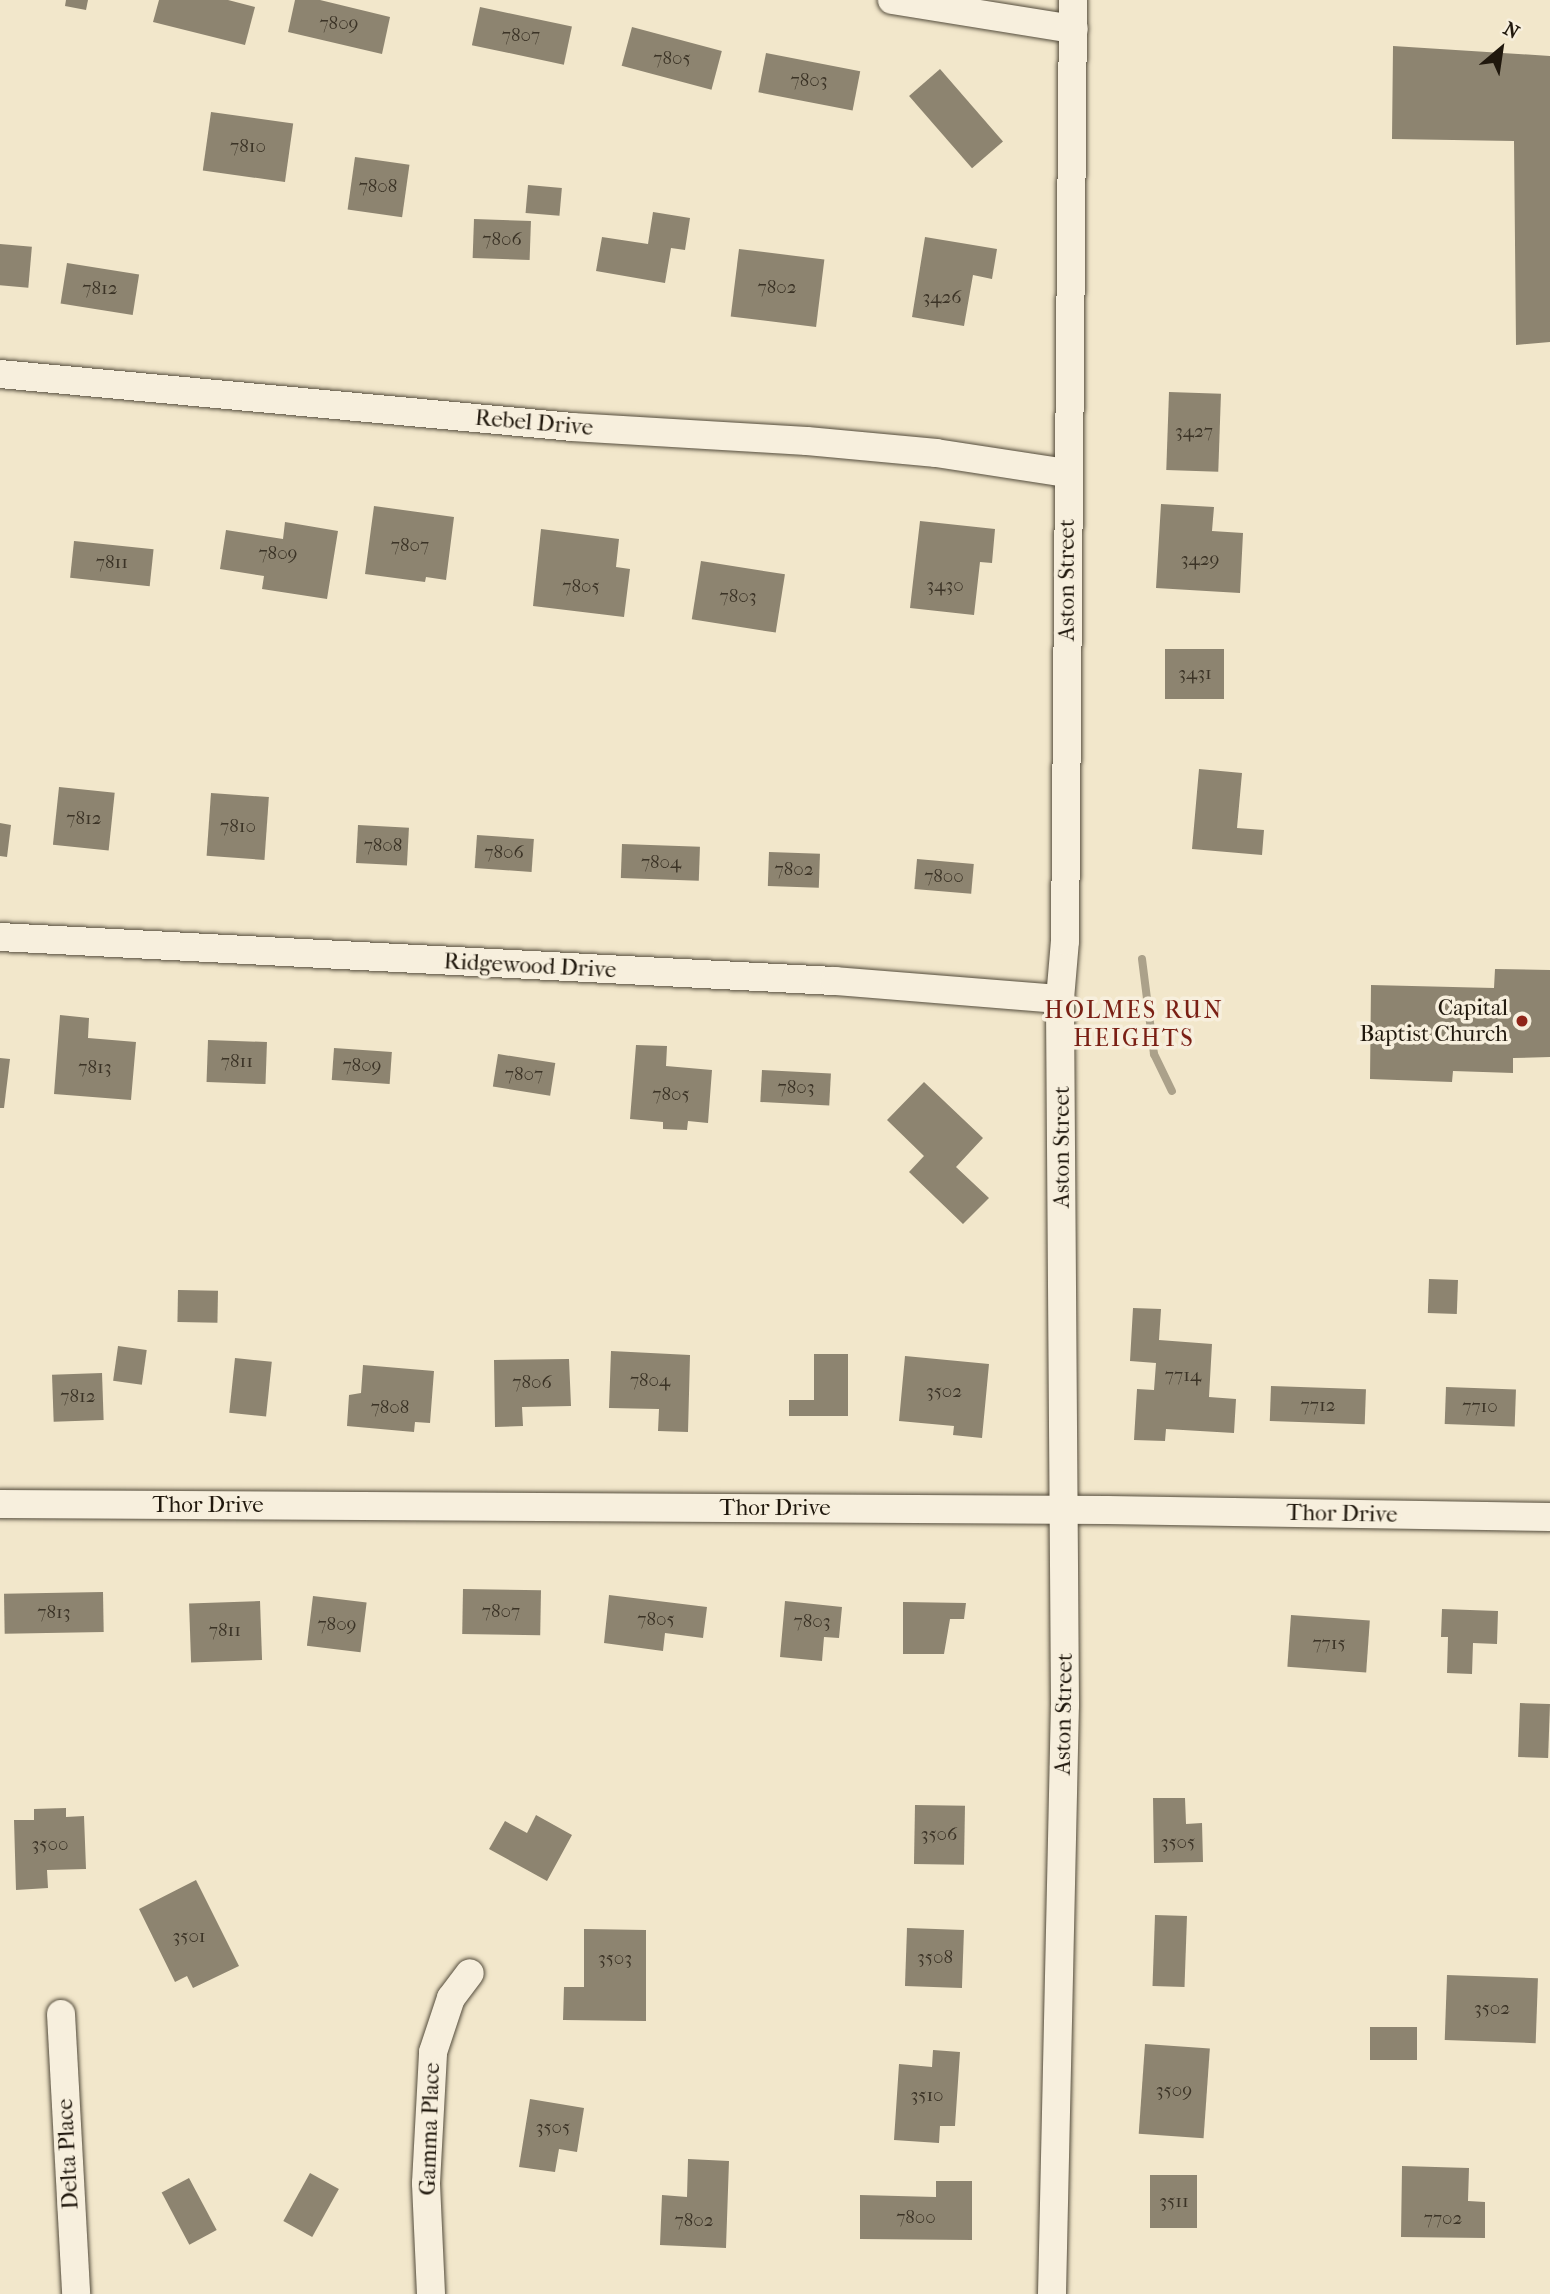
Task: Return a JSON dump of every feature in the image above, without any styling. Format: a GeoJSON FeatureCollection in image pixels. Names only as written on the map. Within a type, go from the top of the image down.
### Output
{"type":"FeatureCollection","features":[{"type":"Feature","properties":{"kind":"street"},"geometry":{"type":"LineString","coordinates":[[892,0],[1074,29]]}},
{"type":"Feature","properties":{"kind":"street","name":"Aston Street"},"geometry":{"type":"LineString","coordinates":[[1052,2294],[1064,1718],[1060,999],[1065,941],[1073,0]]}},
{"type":"Feature","properties":{"kind":"street","name":"Rebel Drive"},"geometry":{"type":"LineString","coordinates":[[0,374],[547,425],[832,443],[1067,473]]}},
{"type":"Feature","properties":{"kind":"street","name":"Ridgewood Drive"},"geometry":{"type":"LineString","coordinates":[[0,937],[835,981],[1060,999]]}},
{"type":"Feature","properties":{"kind":"street","name":"Thor Drive"},"geometry":{"type":"LineString","coordinates":[[0,1504],[1064,1510],[1550,1517]]}},
{"type":"Feature","properties":{"kind":"street","name":"Gamma Place"},"geometry":{"type":"LineString","coordinates":[[431,2294],[426,2183],[433,2052],[452,1998],[470,1973]]}},
{"type":"Feature","properties":{"kind":"street","name":"Delta Place"},"geometry":{"type":"LineString","coordinates":[[61,2014],[76,2294]]}},
{"type":"Feature","properties":{"kind":"building"},"geometry":{"type":"Polygon","coordinates":[[[66,0],[88,0],[86,10],[65,6],[66,0]]]}},
{"type":"Feature","properties":{"kind":"building"},"geometry":{"type":"Polygon","coordinates":[[[159,0],[228,0],[255,7],[245,45],[153,22],[159,0]]]}},
{"type":"Feature","properties":{"kind":"building"},"geometry":{"type":"Polygon","coordinates":[[[295,0],[320,0],[390,17],[382,54],[288,32],[295,0]]]}},
{"type":"Feature","properties":{"kind":"building"},"geometry":{"type":"Polygon","coordinates":[[[480,7],[572,27],[564,65],[472,45],[480,7]]]}},
{"type":"Feature","properties":{"kind":"building"},"geometry":{"type":"Polygon","coordinates":[[[632,27],[722,51],[711,90],[622,66],[632,27]]]}},
{"type":"Feature","properties":{"kind":"building"},"geometry":{"type":"Polygon","coordinates":[[[1393,46],[1550,56],[1550,342],[1516,345],[1514,141],[1392,139],[1393,46]]]}},
{"type":"Feature","properties":{"kind":"building"},"geometry":{"type":"Polygon","coordinates":[[[766,53],[860,71],[853,111],[758,92],[766,53]]]}},
{"type":"Feature","properties":{"kind":"building"},"geometry":{"type":"Polygon","coordinates":[[[940,69],[1003,141],[972,168],[909,96],[940,69]]]}},
{"type":"Feature","properties":{"kind":"building"},"geometry":{"type":"Polygon","coordinates":[[[211,112],[293,124],[285,182],[203,170],[211,112]]]}},
{"type":"Feature","properties":{"kind":"building"},"geometry":{"type":"Polygon","coordinates":[[[355,157],[409,165],[402,217],[348,209],[355,157]]]}},
{"type":"Feature","properties":{"kind":"building"},"geometry":{"type":"Polygon","coordinates":[[[528,185],[562,188],[559,216],[526,213],[528,185]]]}},
{"type":"Feature","properties":{"kind":"building"},"geometry":{"type":"Polygon","coordinates":[[[653,212],[690,218],[685,250],[671,248],[665,283],[596,271],[602,237],[648,244],[653,212]]]}},
{"type":"Feature","properties":{"kind":"building"},"geometry":{"type":"Polygon","coordinates":[[[474,219],[531,221],[530,260],[473,258],[474,219]]]}},
{"type":"Feature","properties":{"kind":"building"},"geometry":{"type":"Polygon","coordinates":[[[925,237],[997,249],[992,279],[973,275],[964,326],[912,317],[925,237]]]}},
{"type":"Feature","properties":{"kind":"building"},"geometry":{"type":"Polygon","coordinates":[[[0,244],[32,247],[28,288],[0,285],[0,244]]]}},
{"type":"Feature","properties":{"kind":"building"},"geometry":{"type":"Polygon","coordinates":[[[739,249],[824,259],[816,327],[731,316],[739,249]]]}},
{"type":"Feature","properties":{"kind":"building"},"geometry":{"type":"Polygon","coordinates":[[[67,263],[139,274],[133,315],[61,303],[67,263]]]}},
{"type":"Feature","properties":{"kind":"building"},"geometry":{"type":"Polygon","coordinates":[[[1169,392],[1221,394],[1218,472],[1166,470],[1169,392]]]}},
{"type":"Feature","properties":{"kind":"building"},"geometry":{"type":"Polygon","coordinates":[[[1161,504],[1214,507],[1212,531],[1243,533],[1240,593],[1156,588],[1161,504]]]}},
{"type":"Feature","properties":{"kind":"building"},"geometry":{"type":"Polygon","coordinates":[[[374,506],[454,517],[446,580],[426,577],[425,582],[365,574],[374,506]]]}},
{"type":"Feature","properties":{"kind":"building"},"geometry":{"type":"Polygon","coordinates":[[[920,521],[995,529],[992,563],[980,562],[974,615],[910,608],[920,521]]]}},
{"type":"Feature","properties":{"kind":"building"},"geometry":{"type":"Polygon","coordinates":[[[285,522],[338,531],[327,599],[262,589],[264,576],[220,569],[226,530],[283,539],[285,522]]]}},
{"type":"Feature","properties":{"kind":"building"},"geometry":{"type":"Polygon","coordinates":[[[541,529],[619,539],[616,567],[630,569],[624,617],[533,606],[541,529]]]}},
{"type":"Feature","properties":{"kind":"building"},"geometry":{"type":"Polygon","coordinates":[[[74,541],[154,549],[150,586],[70,578],[74,541]]]}},
{"type":"Feature","properties":{"kind":"building"},"geometry":{"type":"Polygon","coordinates":[[[701,561],[785,574],[776,633],[692,619],[701,561]]]}},
{"type":"Feature","properties":{"kind":"building"},"geometry":{"type":"Polygon","coordinates":[[[1165,649],[1224,649],[1224,699],[1165,699],[1165,649]]]}},
{"type":"Feature","properties":{"kind":"building"},"geometry":{"type":"Polygon","coordinates":[[[1199,769],[1242,773],[1237,828],[1264,830],[1262,855],[1192,849],[1199,769]]]}},
{"type":"Feature","properties":{"kind":"building"},"geometry":{"type":"Polygon","coordinates":[[[59,787],[115,793],[109,851],[53,845],[59,787]]]}},
{"type":"Feature","properties":{"kind":"building"},"geometry":{"type":"Polygon","coordinates":[[[211,793],[269,797],[264,860],[207,856],[211,793]]]}},
{"type":"Feature","properties":{"kind":"building"},"geometry":{"type":"Polygon","coordinates":[[[0,823],[11,825],[7,857],[0,856],[0,823]]]}},
{"type":"Feature","properties":{"kind":"building"},"geometry":{"type":"Polygon","coordinates":[[[358,825],[409,828],[407,866],[356,863],[358,825]]]}},
{"type":"Feature","properties":{"kind":"building"},"geometry":{"type":"Polygon","coordinates":[[[477,835],[534,839],[532,872],[475,868],[477,835]]]}},
{"type":"Feature","properties":{"kind":"building"},"geometry":{"type":"Polygon","coordinates":[[[622,844],[700,847],[699,881],[621,878],[622,844]]]}},
{"type":"Feature","properties":{"kind":"building"},"geometry":{"type":"Polygon","coordinates":[[[769,852],[820,854],[819,888],[768,886],[769,852]]]}},
{"type":"Feature","properties":{"kind":"building"},"geometry":{"type":"Polygon","coordinates":[[[917,859],[974,864],[971,894],[914,889],[917,859]]]}},
{"type":"Feature","properties":{"kind":"building"},"geometry":{"type":"Polygon","coordinates":[[[1495,969],[1550,970],[1550,1057],[1513,1058],[1513,1073],[1453,1071],[1452,1082],[1370,1079],[1371,985],[1494,988],[1495,969]]]}},
{"type":"Feature","properties":{"kind":"building"},"geometry":{"type":"Polygon","coordinates":[[[60,1015],[89,1018],[88,1038],[136,1042],[131,1100],[54,1094],[60,1015]]]}},
{"type":"Feature","properties":{"kind":"building"},"geometry":{"type":"Polygon","coordinates":[[[208,1040],[267,1042],[265,1084],[207,1082],[208,1040]]]}},
{"type":"Feature","properties":{"kind":"building"},"geometry":{"type":"Polygon","coordinates":[[[636,1045],[667,1046],[666,1066],[712,1070],[708,1123],[688,1121],[687,1130],[663,1129],[663,1122],[630,1119],[636,1045]]]}},
{"type":"Feature","properties":{"kind":"building"},"geometry":{"type":"Polygon","coordinates":[[[334,1048],[392,1052],[390,1084],[332,1080],[334,1048]]]}},
{"type":"Feature","properties":{"kind":"building"},"geometry":{"type":"Polygon","coordinates":[[[498,1054],[555,1063],[550,1096],[493,1087],[498,1054]]]}},
{"type":"Feature","properties":{"kind":"building"},"geometry":{"type":"Polygon","coordinates":[[[0,1058],[10,1059],[4,1108],[0,1108],[0,1058]]]}},
{"type":"Feature","properties":{"kind":"building"},"geometry":{"type":"Polygon","coordinates":[[[762,1070],[831,1074],[829,1106],[760,1102],[762,1070]]]}},
{"type":"Feature","properties":{"kind":"building"},"geometry":{"type":"Polygon","coordinates":[[[924,1082],[983,1138],[956,1167],[989,1198],[963,1224],[909,1172],[924,1156],[887,1120],[924,1082]]]}},
{"type":"Feature","properties":{"kind":"building"},"geometry":{"type":"Polygon","coordinates":[[[1429,1279],[1458,1280],[1457,1314],[1428,1313],[1429,1279]]]}},
{"type":"Feature","properties":{"kind":"building"},"geometry":{"type":"Polygon","coordinates":[[[178,1290],[218,1291],[217,1323],[177,1322],[178,1290]]]}},
{"type":"Feature","properties":{"kind":"building"},"geometry":{"type":"Polygon","coordinates":[[[1133,1308],[1161,1309],[1159,1340],[1212,1344],[1209,1397],[1236,1399],[1234,1433],[1166,1429],[1165,1441],[1134,1440],[1137,1389],[1154,1390],[1156,1363],[1130,1361],[1133,1308]]]}},
{"type":"Feature","properties":{"kind":"building"},"geometry":{"type":"Polygon","coordinates":[[[118,1346],[147,1350],[142,1385],[113,1381],[118,1346]]]}},
{"type":"Feature","properties":{"kind":"building"},"geometry":{"type":"Polygon","coordinates":[[[611,1351],[690,1355],[688,1432],[658,1431],[659,1409],[609,1408],[611,1351]]]}},
{"type":"Feature","properties":{"kind":"building"},"geometry":{"type":"Polygon","coordinates":[[[814,1354],[848,1354],[848,1416],[789,1416],[789,1400],[814,1400],[814,1354]]]}},
{"type":"Feature","properties":{"kind":"building"},"geometry":{"type":"Polygon","coordinates":[[[905,1356],[989,1364],[982,1438],[953,1435],[954,1426],[899,1421],[905,1356]]]}},
{"type":"Feature","properties":{"kind":"building"},"geometry":{"type":"Polygon","coordinates":[[[235,1358],[272,1362],[266,1417],[229,1413],[235,1358]]]}},
{"type":"Feature","properties":{"kind":"building"},"geometry":{"type":"Polygon","coordinates":[[[569,1359],[571,1406],[522,1407],[523,1426],[495,1427],[494,1360],[569,1359]]]}},
{"type":"Feature","properties":{"kind":"building"},"geometry":{"type":"Polygon","coordinates":[[[363,1365],[434,1371],[430,1423],[415,1422],[414,1432],[347,1426],[349,1395],[361,1393],[363,1365]]]}},
{"type":"Feature","properties":{"kind":"building"},"geometry":{"type":"Polygon","coordinates":[[[102,1373],[104,1420],[54,1422],[52,1375],[102,1373]]]}},
{"type":"Feature","properties":{"kind":"building"},"geometry":{"type":"Polygon","coordinates":[[[1271,1386],[1366,1389],[1365,1424],[1270,1421],[1271,1386]]]}},
{"type":"Feature","properties":{"kind":"building"},"geometry":{"type":"Polygon","coordinates":[[[1446,1387],[1516,1389],[1515,1426],[1445,1424],[1446,1387]]]}},
{"type":"Feature","properties":{"kind":"building"},"geometry":{"type":"Polygon","coordinates":[[[463,1589],[541,1590],[540,1635],[462,1634],[463,1589]]]}},
{"type":"Feature","properties":{"kind":"building"},"geometry":{"type":"Polygon","coordinates":[[[103,1592],[104,1632],[5,1634],[4,1594],[103,1592]]]}},
{"type":"Feature","properties":{"kind":"building"},"geometry":{"type":"Polygon","coordinates":[[[609,1595],[707,1607],[703,1638],[665,1633],[663,1651],[604,1643],[609,1595]]]}},
{"type":"Feature","properties":{"kind":"building"},"geometry":{"type":"Polygon","coordinates":[[[313,1596],[367,1603],[361,1652],[307,1646],[313,1596]]]}},
{"type":"Feature","properties":{"kind":"building"},"geometry":{"type":"Polygon","coordinates":[[[260,1601],[262,1660],[191,1662],[189,1603],[260,1601]]]}},
{"type":"Feature","properties":{"kind":"building"},"geometry":{"type":"Polygon","coordinates":[[[785,1601],[842,1607],[839,1638],[824,1637],[822,1661],[780,1657],[785,1601]]]}},
{"type":"Feature","properties":{"kind":"building"},"geometry":{"type":"Polygon","coordinates":[[[903,1602],[966,1603],[964,1619],[950,1619],[944,1654],[903,1654],[903,1602]]]}},
{"type":"Feature","properties":{"kind":"building"},"geometry":{"type":"Polygon","coordinates":[[[1442,1609],[1498,1611],[1497,1644],[1473,1643],[1472,1674],[1447,1673],[1448,1637],[1441,1637],[1442,1609]]]}},
{"type":"Feature","properties":{"kind":"building"},"geometry":{"type":"Polygon","coordinates":[[[1291,1615],[1370,1621],[1366,1672],[1287,1667],[1291,1615]]]}},
{"type":"Feature","properties":{"kind":"building"},"geometry":{"type":"Polygon","coordinates":[[[1520,1703],[1550,1704],[1548,1758],[1518,1757],[1520,1703]]]}},
{"type":"Feature","properties":{"kind":"building"},"geometry":{"type":"Polygon","coordinates":[[[1153,1798],[1185,1798],[1186,1824],[1202,1823],[1203,1862],[1154,1863],[1153,1798]]]}},
{"type":"Feature","properties":{"kind":"building"},"geometry":{"type":"Polygon","coordinates":[[[915,1805],[965,1806],[964,1865],[914,1864],[915,1805]]]}},
{"type":"Feature","properties":{"kind":"building"},"geometry":{"type":"Polygon","coordinates":[[[66,1808],[66,1817],[84,1816],[86,1869],[47,1870],[48,1888],[16,1890],[14,1820],[34,1820],[34,1809],[66,1808]]]}},
{"type":"Feature","properties":{"kind":"building"},"geometry":{"type":"Polygon","coordinates":[[[536,1815],[572,1835],[547,1881],[489,1849],[505,1821],[527,1833],[536,1815]]]}},
{"type":"Feature","properties":{"kind":"building"},"geometry":{"type":"Polygon","coordinates":[[[196,1880],[239,1966],[193,1988],[187,1976],[175,1982],[139,1909],[196,1880]]]}},
{"type":"Feature","properties":{"kind":"building"},"geometry":{"type":"Polygon","coordinates":[[[1155,1915],[1187,1916],[1185,1987],[1153,1986],[1155,1915]]]}},
{"type":"Feature","properties":{"kind":"building"},"geometry":{"type":"Polygon","coordinates":[[[907,1928],[964,1930],[962,1988],[905,1986],[907,1928]]]}},
{"type":"Feature","properties":{"kind":"building"},"geometry":{"type":"Polygon","coordinates":[[[584,1929],[646,1930],[646,2021],[563,2020],[564,1987],[584,1987],[584,1929]]]}},
{"type":"Feature","properties":{"kind":"building"},"geometry":{"type":"Polygon","coordinates":[[[1447,1975],[1538,1978],[1536,2043],[1445,2040],[1447,1975]]]}},
{"type":"Feature","properties":{"kind":"building"},"geometry":{"type":"Polygon","coordinates":[[[1370,2027],[1417,2027],[1417,2060],[1370,2060],[1370,2027]]]}},
{"type":"Feature","properties":{"kind":"building"},"geometry":{"type":"Polygon","coordinates":[[[1145,2044],[1210,2049],[1204,2138],[1139,2134],[1145,2044]]]}},
{"type":"Feature","properties":{"kind":"building"},"geometry":{"type":"Polygon","coordinates":[[[933,2050],[960,2052],[955,2126],[940,2126],[939,2143],[894,2140],[899,2064],[932,2067],[933,2050]]]}},
{"type":"Feature","properties":{"kind":"building"},"geometry":{"type":"Polygon","coordinates":[[[530,2099],[584,2108],[577,2152],[559,2149],[555,2172],[519,2167],[530,2099]]]}},
{"type":"Feature","properties":{"kind":"building"},"geometry":{"type":"Polygon","coordinates":[[[688,2159],[729,2161],[726,2248],[660,2245],[662,2195],[687,2197],[688,2159]]]}},
{"type":"Feature","properties":{"kind":"building"},"geometry":{"type":"Polygon","coordinates":[[[1402,2166],[1469,2168],[1468,2201],[1485,2202],[1485,2238],[1401,2237],[1402,2166]]]}},
{"type":"Feature","properties":{"kind":"building"},"geometry":{"type":"Polygon","coordinates":[[[310,2173],[339,2189],[312,2237],[283,2221],[310,2173]]]}},
{"type":"Feature","properties":{"kind":"building"},"geometry":{"type":"Polygon","coordinates":[[[1150,2175],[1197,2175],[1197,2228],[1150,2228],[1150,2175]]]}},
{"type":"Feature","properties":{"kind":"building"},"geometry":{"type":"Polygon","coordinates":[[[189,2178],[217,2230],[189,2245],[162,2193],[189,2178]]]}},
{"type":"Feature","properties":{"kind":"building"},"geometry":{"type":"Polygon","coordinates":[[[936,2181],[972,2181],[972,2240],[860,2239],[860,2195],[936,2197],[936,2181]]]}},
{"type":"Feature","properties":{"kind":"waterway"},"geometry":{"type":"LineString","coordinates":[[1142,959],[1154,1054],[1172,1091]]}},
{"type":"Feature","properties":{"kind":"place","name":"Capital Baptist Church"},"geometry":{"type":"Point","coordinates":[1522,1021]}},
{"type":"Feature","properties":{"kind":"district","name":"HOLMES RUN HEIGHTS"},"geometry":{"type":"Point","coordinates":[1134,1025]}}]}
